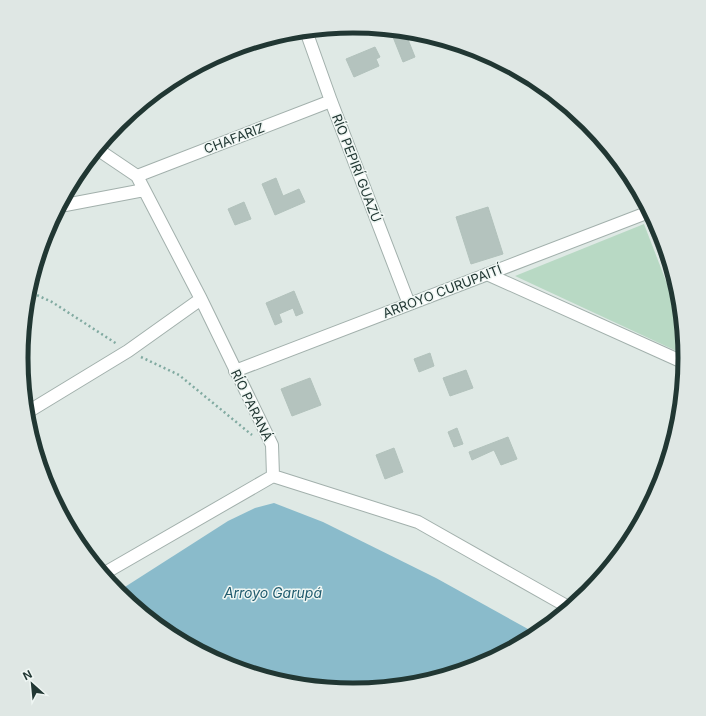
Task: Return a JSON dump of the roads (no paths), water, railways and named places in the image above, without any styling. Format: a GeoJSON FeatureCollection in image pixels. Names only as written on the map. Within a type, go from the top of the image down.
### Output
{"type":"FeatureCollection","features":[{"type":"Feature","properties":{"kind":"street","name":"RÍO PEPIRÍ GUAZÚ"},"geometry":{"type":"LineString","coordinates":[[308,36],[331,101],[409,304]]}},
{"type":"Feature","properties":{"kind":"street","name":"CHAFARIZ"},"geometry":{"type":"LineString","coordinates":[[137,176],[331,101]]}},
{"type":"Feature","properties":{"kind":"street","name":"RÍO PARANÁ"},"geometry":{"type":"LineString","coordinates":[[102,152],[137,176],[201,299],[272,445],[274,476]]}},
{"type":"Feature","properties":{"kind":"street"},"geometry":{"type":"LineString","coordinates":[[67,205],[144,190]]}},
{"type":"Feature","properties":{"kind":"street","name":"ARROYO CURUPAITÍ"},"geometry":{"type":"LineString","coordinates":[[235,371],[644,213]]}},
{"type":"Feature","properties":{"kind":"street"},"geometry":{"type":"LineString","coordinates":[[487,274],[678,360]]}},
{"type":"Feature","properties":{"kind":"street"},"geometry":{"type":"LineString","coordinates":[[32,409],[128,351],[201,299]]}},
{"type":"Feature","properties":{"kind":"street"},"geometry":{"type":"LineString","coordinates":[[108,571],[274,476],[418,522],[564,605]]}},
{"type":"Feature","properties":{"kind":"water","name":"Arroyo Garupá"},"geometry":{"type":"Polygon","coordinates":[[[274,503],[323,522],[436,578],[530,630],[497,649],[477,658],[457,666],[416,677],[353,683],[311,680],[290,677],[249,666],[209,649],[172,628],[155,616],[123,588],[228,521],[255,508],[274,503]]]}}]}
